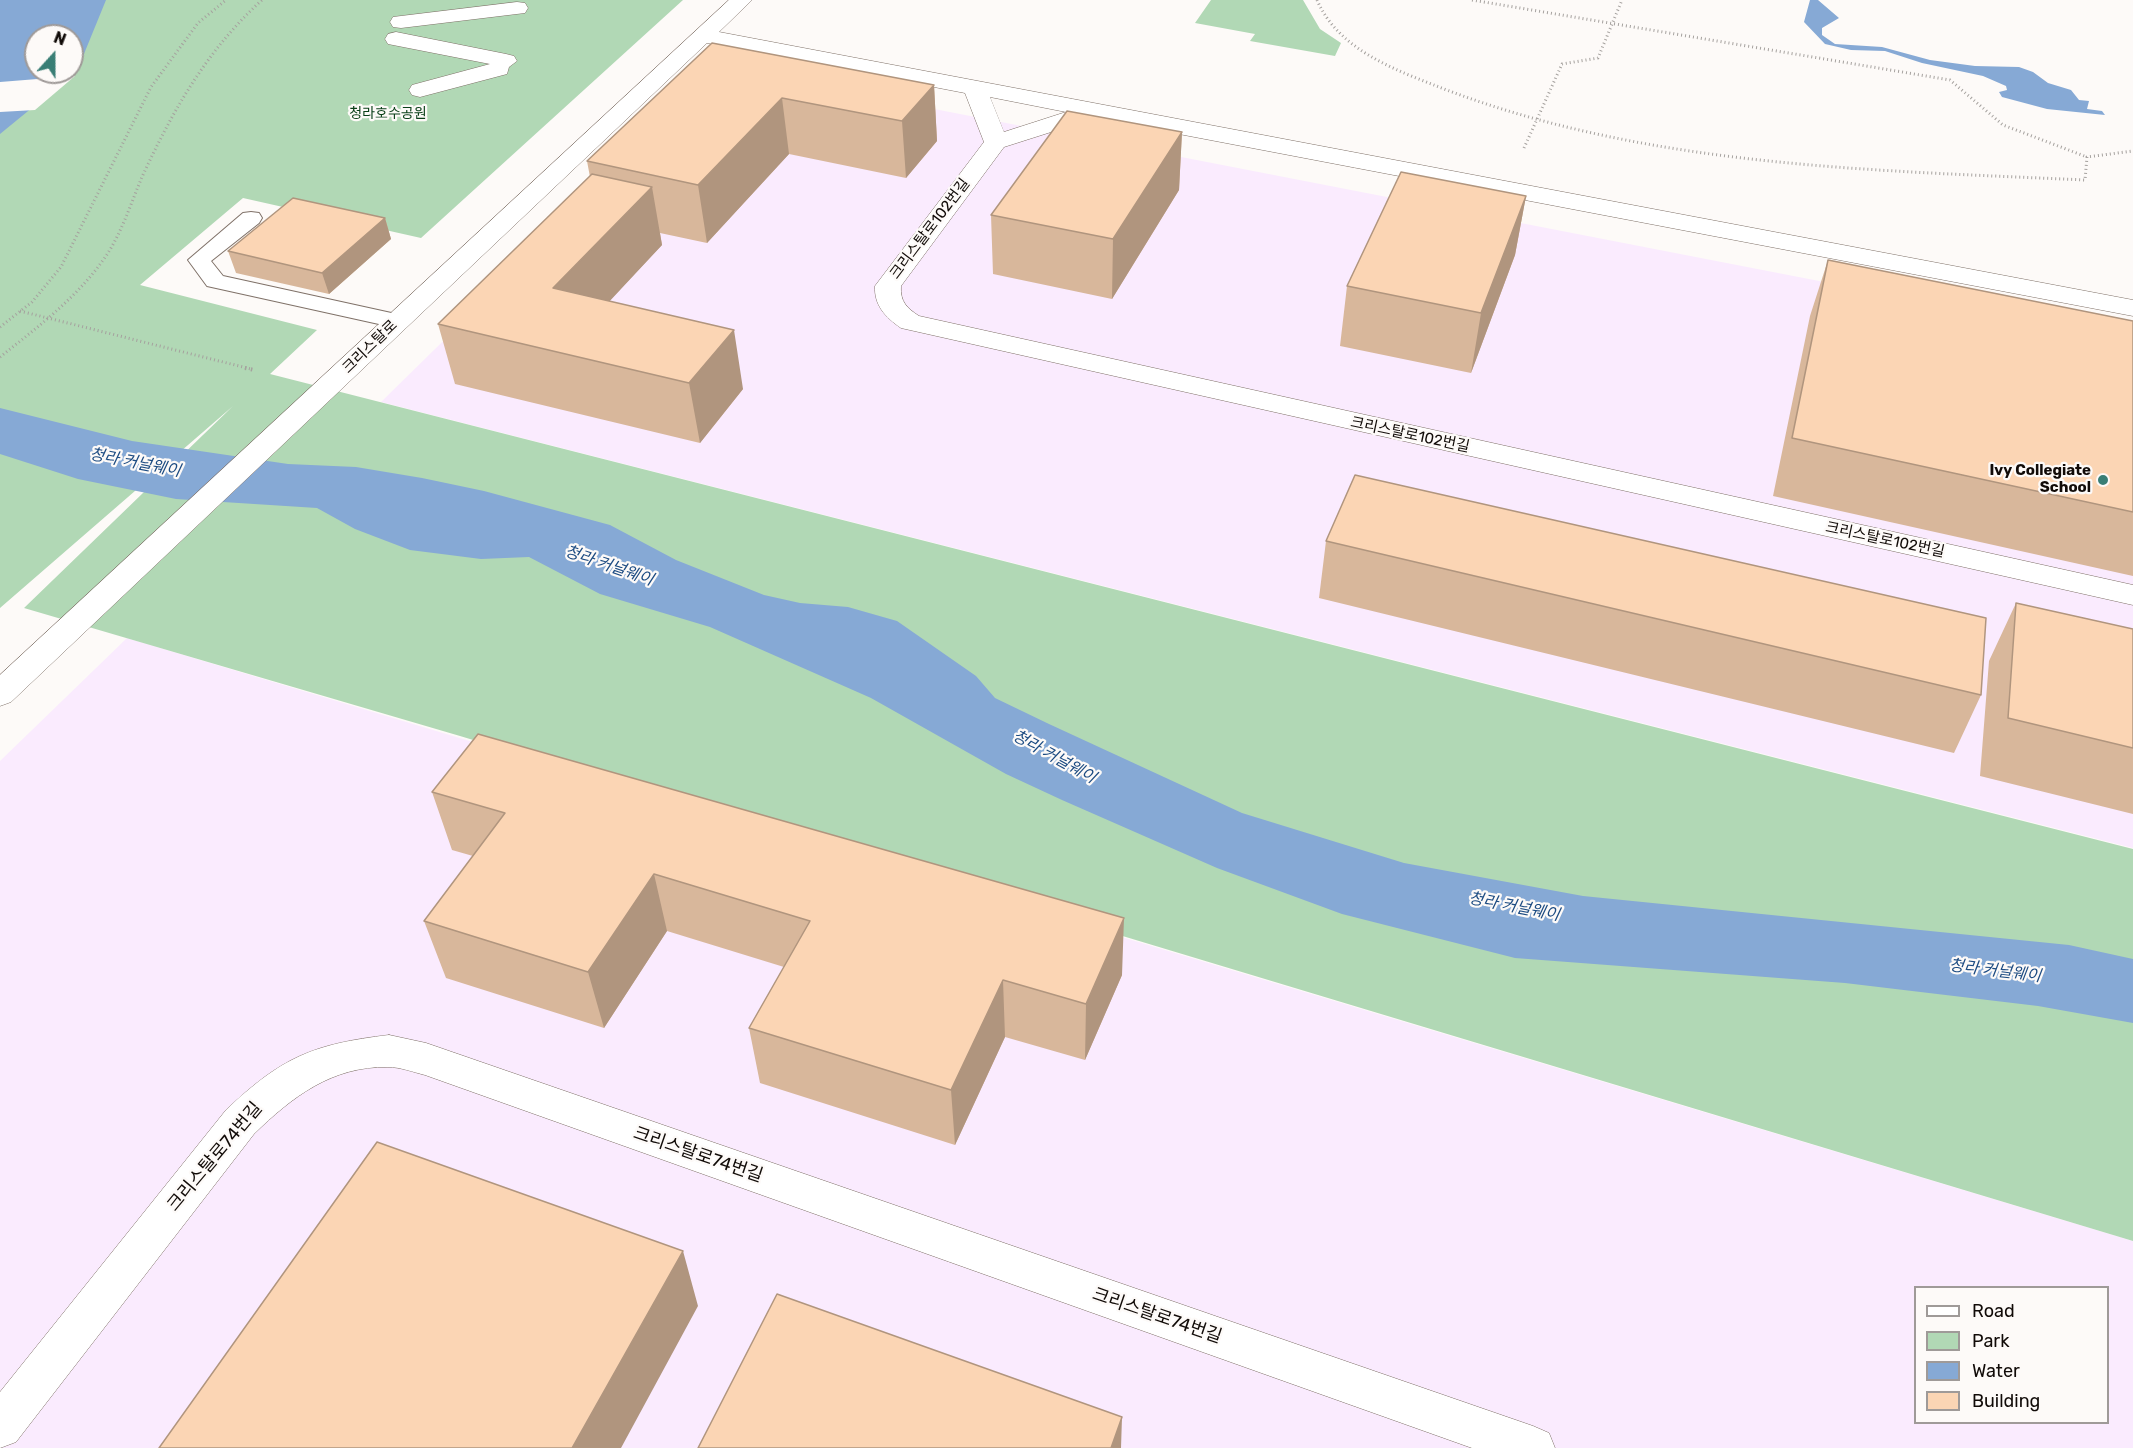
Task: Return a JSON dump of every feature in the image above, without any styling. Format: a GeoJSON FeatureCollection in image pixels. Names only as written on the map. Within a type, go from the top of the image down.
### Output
{"type":"FeatureCollection","features":[{"type":"Feature","properties":{"kind":"street","name":"크리스탈로"},"geometry":{"type":"LineString","coordinates":[[0,694],[65,630],[741,0]]}},
{"type":"Feature","properties":{"kind":"street"},"geometry":{"type":"LineString","coordinates":[[420,90],[502,65],[398,30],[517,8]]}},
{"type":"Feature","properties":{"kind":"street"},"geometry":{"type":"LineString","coordinates":[[703,36],[2133,308]]}},
{"type":"Feature","properties":{"kind":"street"},"geometry":{"type":"LineString","coordinates":[[975,88],[996,142],[1094,111]]}},
{"type":"Feature","properties":{"kind":"street","name":"크리스탈로102번길"},"geometry":{"type":"LineString","coordinates":[[996,142],[888,286],[887,298],[894,311],[910,322],[2133,595]]}},
{"type":"Feature","properties":{"kind":"street","name":"크리스탈로74번길"},"geometry":{"type":"LineString","coordinates":[[0,1426],[240,1122],[271,1092],[310,1067],[349,1056],[388,1051],[426,1059],[1533,1448]]}},
{"type":"Feature","properties":{"kind":"lane"},"geometry":{"type":"LineString","coordinates":[[251,218],[199,260],[215,281],[396,321]]}},
{"type":"Feature","properties":{"kind":"path"},"geometry":{"type":"LineString","coordinates":[[0,327],[32,302],[61,267],[151,87],[198,23],[226,0]]}},
{"type":"Feature","properties":{"kind":"path"},"geometry":{"type":"LineString","coordinates":[[0,357],[48,319],[106,256],[157,144],[196,71],[236,21],[262,0]]}},
{"type":"Feature","properties":{"kind":"path"},"geometry":{"type":"LineString","coordinates":[[1317,0],[1327,21],[1361,50],[1386,64],[1450,92],[1537,120],[1701,153],[1844,168],[2085,180],[2088,157]]}},
{"type":"Feature","properties":{"kind":"path"},"geometry":{"type":"LineString","coordinates":[[1472,0],[1950,80],[2003,125],[2088,157],[2133,151]]}},
{"type":"Feature","properties":{"kind":"path"},"geometry":{"type":"LineString","coordinates":[[1524,148],[1562,64],[1598,58],[1622,0]]}},
{"type":"Feature","properties":{"kind":"path"},"geometry":{"type":"LineString","coordinates":[[20,311],[254,370]]}},
{"type":"Feature","properties":{"kind":"shaded area"},"geometry":{"type":"Polygon","coordinates":[[[749,73],[2133,342],[2133,848],[381,402],[705,84],[749,73]]]}},
{"type":"Feature","properties":{"kind":"shaded area"},"geometry":{"type":"Polygon","coordinates":[[[127,638],[2133,1241],[2133,1448],[0,1448],[0,761],[127,638]]]}},
{"type":"Feature","properties":{"kind":"green space","name":"청라호수공원"},"geometry":{"type":"Polygon","coordinates":[[[0,0],[683,0],[421,238],[243,198],[140,285],[317,330],[270,374],[2133,849],[2133,1241],[460,736],[24,608],[233,406],[0,608],[0,0]]]}},
{"type":"Feature","properties":{"kind":"green space"},"geometry":{"type":"Polygon","coordinates":[[[1211,0],[1303,0],[1320,29],[1341,43],[1335,56],[1250,41],[1255,34],[1195,23],[1211,0]]]}},
{"type":"Feature","properties":{"kind":"water"},"geometry":{"type":"Polygon","coordinates":[[[0,0],[106,0],[84,54],[84,24],[24,24],[24,84],[61,84],[0,134],[0,0]]]}},
{"type":"Feature","properties":{"kind":"water"},"geometry":{"type":"Polygon","coordinates":[[[1810,0],[1818,0],[1839,18],[1822,28],[1822,35],[1835,44],[1882,47],[1930,60],[1975,66],[2019,67],[2033,72],[2048,83],[2071,90],[2079,100],[2089,101],[2087,109],[2102,111],[2105,115],[2047,109],[2002,97],[1999,92],[2007,90],[2006,86],[1983,76],[1922,63],[1885,51],[1851,50],[1825,44],[1804,22],[1810,0]]]}},
{"type":"Feature","properties":{"kind":"water","name":"청라 커널웨이"},"geometry":{"type":"Polygon","coordinates":[[[0,408],[132,441],[288,464],[356,467],[422,478],[484,491],[610,525],[676,560],[764,595],[800,603],[848,607],[897,621],[976,676],[995,698],[1049,724],[1242,813],[1404,863],[1583,896],[2069,945],[2133,959],[2133,1023],[2038,1006],[1845,983],[1515,958],[1342,914],[1217,868],[1062,800],[1006,774],[871,698],[710,627],[600,594],[529,557],[481,559],[410,550],[355,529],[317,508],[176,499],[78,479],[0,454],[0,408]]]}},
{"type":"Feature","properties":{"kind":"pier"},"geometry":{"type":"Polygon","coordinates":[[[24,80],[24,84],[66,84],[35,110],[0,112],[0,82],[24,80]]]}},
{"type":"Feature","properties":{"kind":"building"},"geometry":{"type":"Polygon","coordinates":[[[712,43],[934,85],[902,121],[782,98],[698,185],[587,161],[712,43]]]}},
{"type":"Feature","properties":{"kind":"building"},"geometry":{"type":"Polygon","coordinates":[[[1067,111],[1182,132],[1113,239],[991,215],[1067,111]]]}},
{"type":"Feature","properties":{"kind":"building"},"geometry":{"type":"Polygon","coordinates":[[[1401,172],[1526,196],[1481,313],[1347,286],[1401,172]]]}},
{"type":"Feature","properties":{"kind":"building"},"geometry":{"type":"Polygon","coordinates":[[[592,174],[652,187],[553,288],[734,330],[689,383],[438,324],[592,174]]]}},
{"type":"Feature","properties":{"kind":"building"},"geometry":{"type":"Polygon","coordinates":[[[293,198],[385,218],[322,273],[228,251],[293,198]]]}},
{"type":"Feature","properties":{"kind":"building"},"geometry":{"type":"Polygon","coordinates":[[[1828,260],[2133,321],[2133,512],[1792,438],[1828,260]]]}},
{"type":"Feature","properties":{"kind":"building"},"geometry":{"type":"Polygon","coordinates":[[[1355,475],[1986,618],[1981,695],[1326,541],[1355,475]]]}},
{"type":"Feature","properties":{"kind":"building"},"geometry":{"type":"Polygon","coordinates":[[[2016,603],[2133,629],[2133,748],[2008,718],[2016,603]]]}},
{"type":"Feature","properties":{"kind":"building"},"geometry":{"type":"Polygon","coordinates":[[[478,734],[1124,918],[1086,1004],[1003,980],[951,1090],[749,1028],[810,921],[654,874],[588,972],[424,921],[505,813],[432,792],[478,734]]]}},
{"type":"Feature","properties":{"kind":"building"},"geometry":{"type":"Polygon","coordinates":[[[377,1142],[683,1251],[572,1448],[159,1448],[377,1142]]]}},
{"type":"Feature","properties":{"kind":"building"},"geometry":{"type":"Polygon","coordinates":[[[777,1294],[1122,1417],[1111,1448],[698,1448],[777,1294]]]}},
{"type":"Feature","properties":{"kind":"place","name":"Ivy Collegiate School"},"geometry":{"type":"Point","coordinates":[2103,480]}}]}
